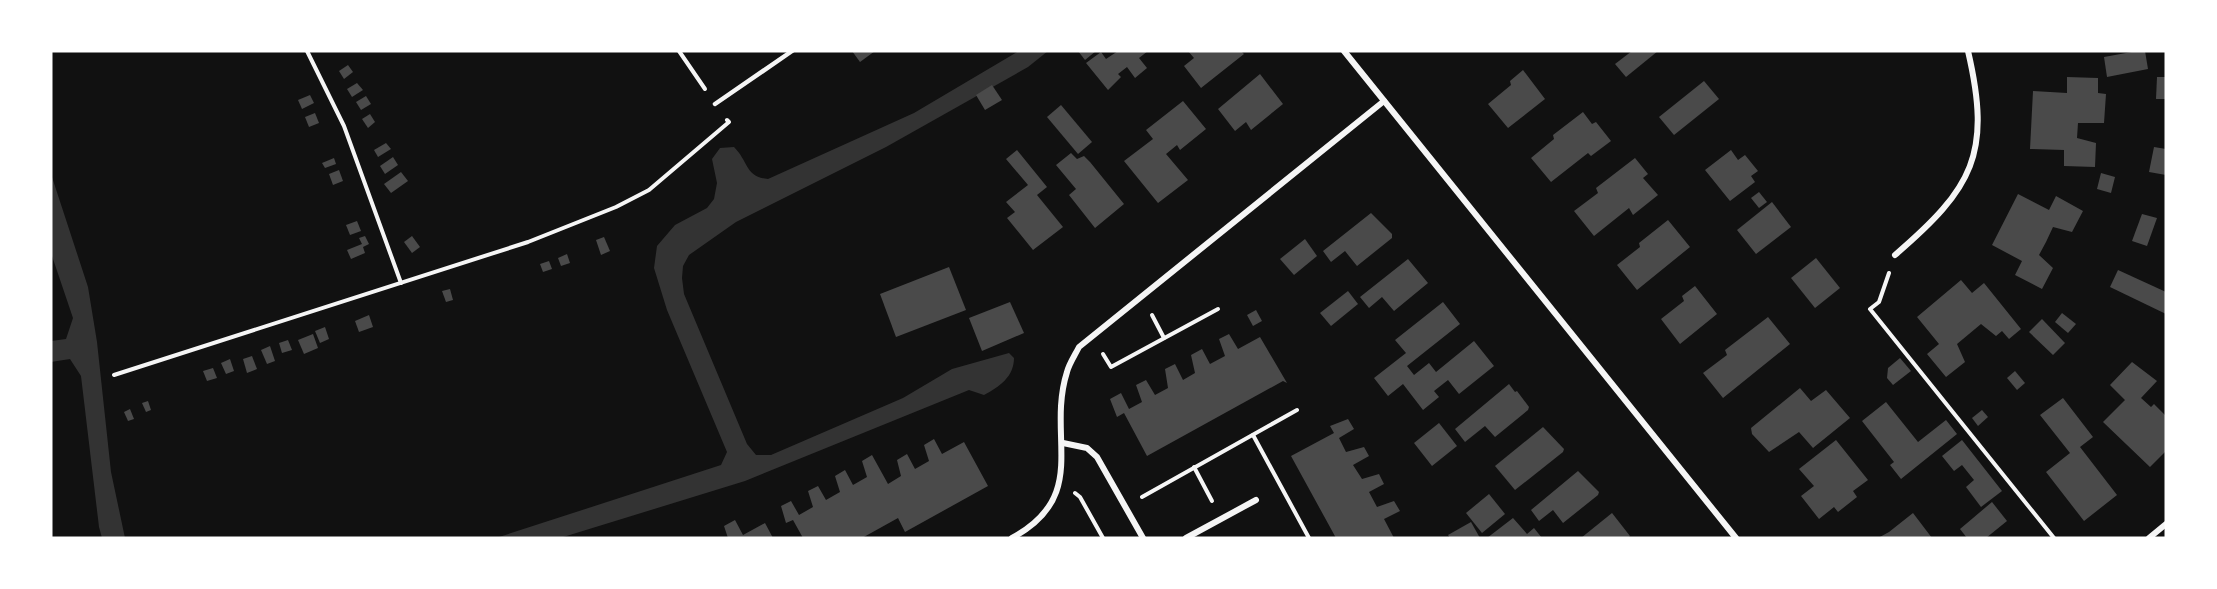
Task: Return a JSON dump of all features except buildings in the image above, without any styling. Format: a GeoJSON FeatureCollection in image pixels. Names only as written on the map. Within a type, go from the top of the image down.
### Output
{"type":"FeatureCollection","features":[{"type":"Feature","properties":{"kind":"street"},"geometry":{"type":"LineString","coordinates":[[1344,51],[1736,538]]}},
{"type":"Feature","properties":{"kind":"street"},"geometry":{"type":"LineString","coordinates":[[1895,255],[1946,208],[1973,161],[1978,133],[1979,105],[1968,51]]}},
{"type":"Feature","properties":{"kind":"street"},"geometry":{"type":"LineString","coordinates":[[1012,538],[1040,520],[1053,502],[1059,482],[1062,401],[1067,372],[1079,347],[1384,101]]}},
{"type":"Feature","properties":{"kind":"street"},"geometry":{"type":"LineString","coordinates":[[1062,443],[1087,448],[1097,457],[1143,538]]}},
{"type":"Feature","properties":{"kind":"street"},"geometry":{"type":"LineString","coordinates":[[1186,538],[1256,500]]}},
{"type":"Feature","properties":{"kind":"street"},"geometry":{"type":"LineString","coordinates":[[2149,538],[2166,524]]}},
{"type":"Feature","properties":{"kind":"lane"},"geometry":{"type":"LineString","coordinates":[[715,104],[792,51]]}},
{"type":"Feature","properties":{"kind":"path"},"geometry":{"type":"LineString","coordinates":[[307,51],[344,126],[401,283]]}},
{"type":"Feature","properties":{"kind":"path"},"geometry":{"type":"LineString","coordinates":[[114,375],[528,242],[616,207],[658,183],[729,122]]}},
{"type":"Feature","properties":{"kind":"path"},"geometry":{"type":"LineString","coordinates":[[1895,255],[1879,302],[1870,309],[2054,538]]}},
{"type":"Feature","properties":{"kind":"path"},"geometry":{"type":"LineString","coordinates":[[1091,336],[1111,367],[1218,309]]}},
{"type":"Feature","properties":{"kind":"path"},"geometry":{"type":"LineString","coordinates":[[1125,506],[1297,411]]}},
{"type":"Feature","properties":{"kind":"path"},"geometry":{"type":"LineString","coordinates":[[1252,435],[1309,538]]}},
{"type":"Feature","properties":{"kind":"path"},"geometry":{"type":"LineString","coordinates":[[1194,468],[1221,519]]}},
{"type":"Feature","properties":{"kind":"path"},"geometry":{"type":"LineString","coordinates":[[1059,482],[1080,497],[1103,538]]}},
{"type":"Feature","properties":{"kind":"shaded area"},"geometry":{"type":"Polygon","coordinates":[[[1019,51],[1048,51],[1028,67],[886,147],[736,222],[689,255],[683,266],[682,278],[684,294],[747,444],[756,455],[771,455],[903,398],[952,369],[1009,353],[1014,358],[1013,365],[1005,381],[984,395],[969,390],[745,481],[560,538],[496,538],[721,465],[727,452],[667,310],[654,268],[657,246],[675,225],[707,208],[714,199],[717,183],[712,159],[720,148],[734,147],[751,172],[768,179],[914,113],[1019,51]]]}},
{"type":"Feature","properties":{"kind":"shaded area"},"geometry":{"type":"Polygon","coordinates":[[[51,174],[88,287],[97,342],[111,472],[125,538],[102,538],[99,527],[81,376],[70,359],[51,362],[51,341],[66,339],[73,318],[51,253],[51,174]]]}}]}
